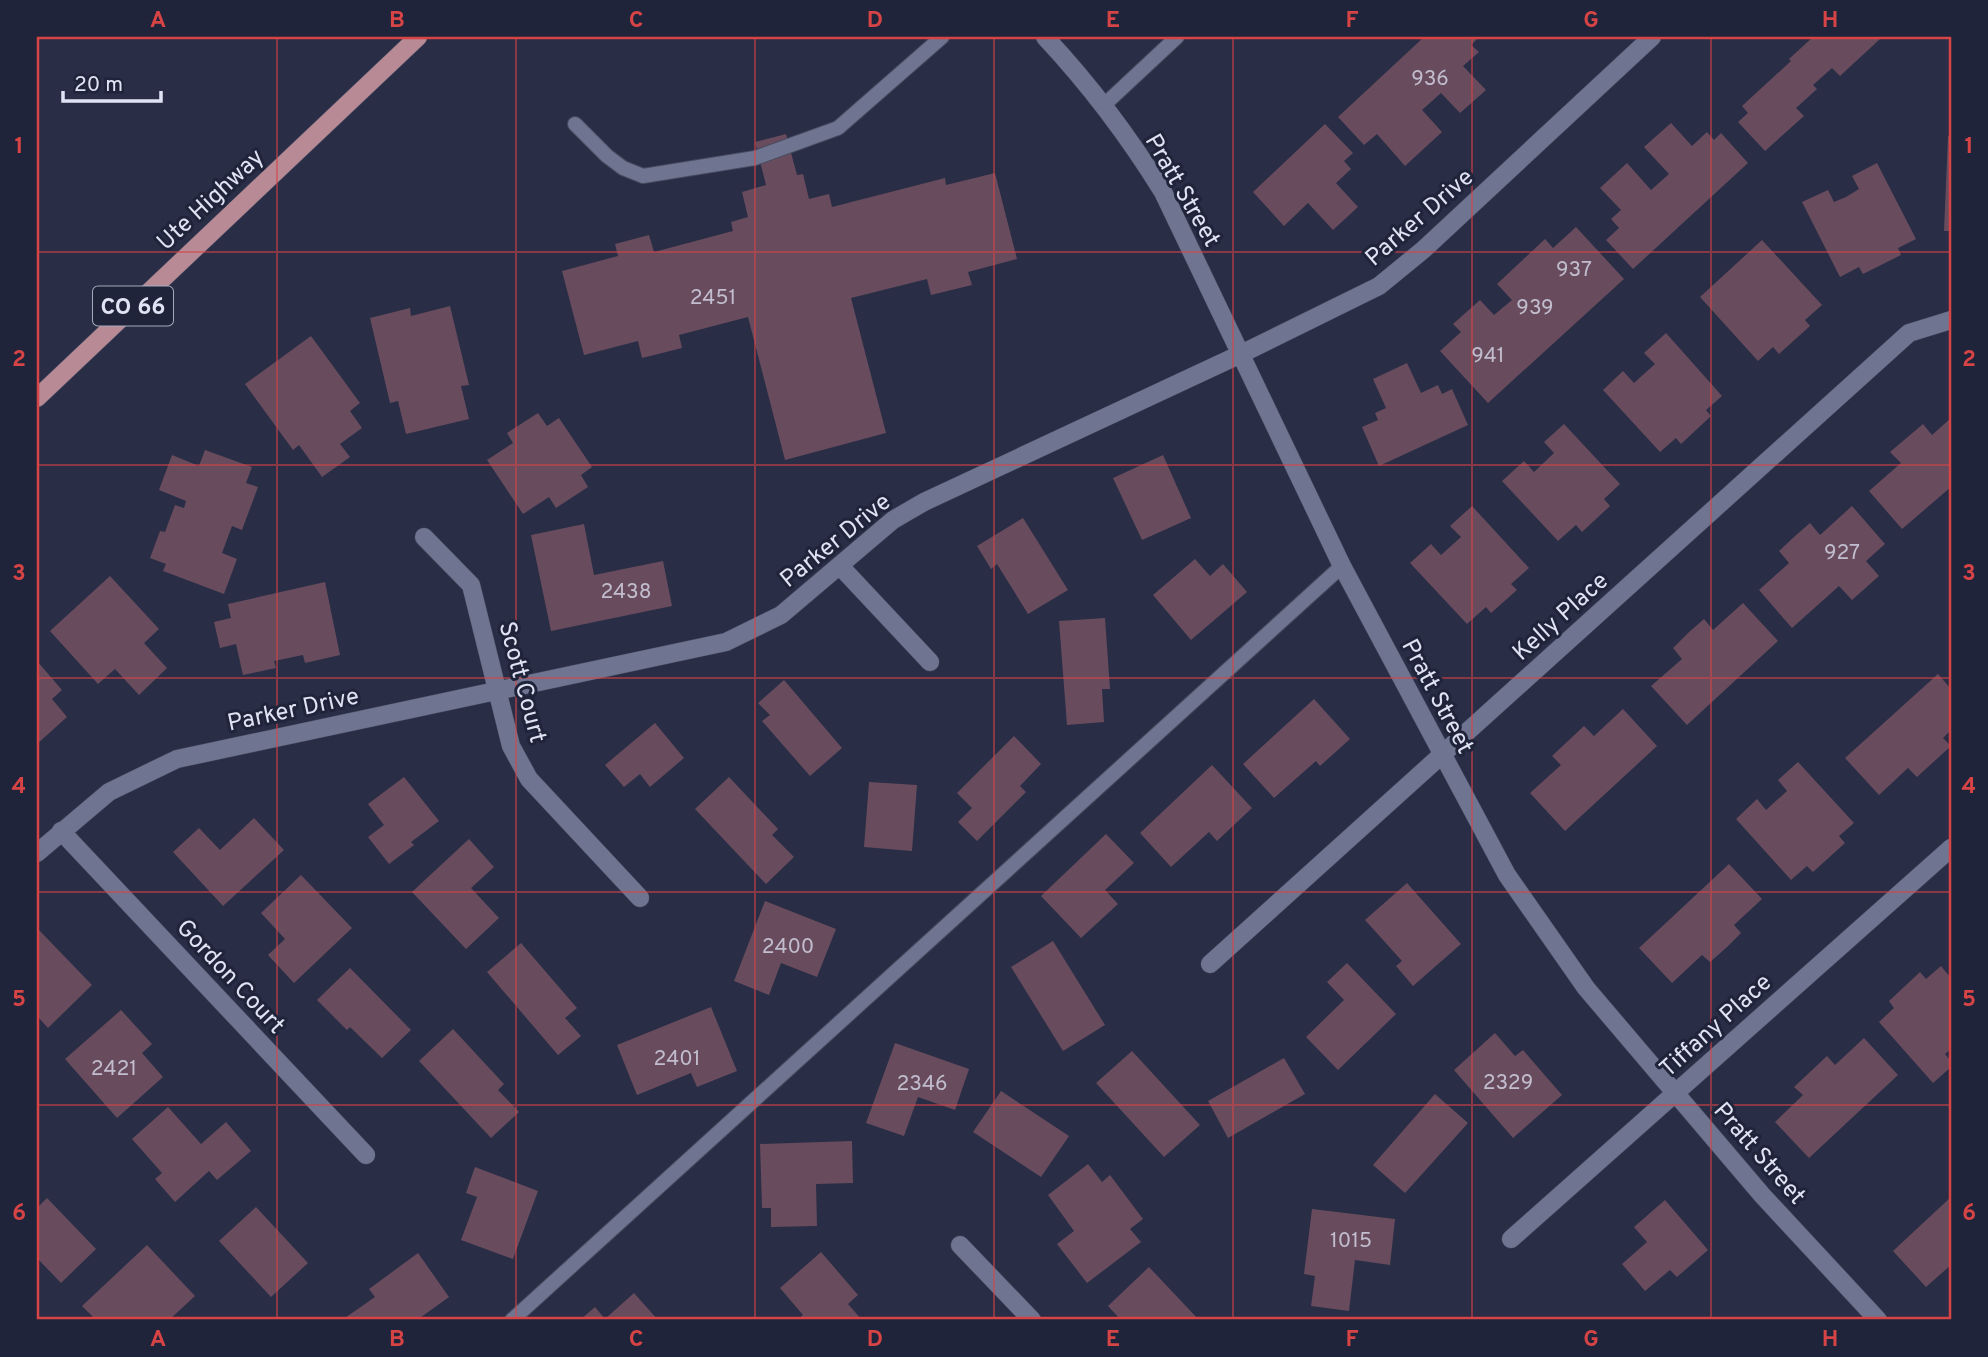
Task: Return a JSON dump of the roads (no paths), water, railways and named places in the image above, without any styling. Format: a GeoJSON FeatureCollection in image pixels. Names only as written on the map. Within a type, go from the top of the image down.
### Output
{"type":"FeatureCollection","features":[{"type":"Feature","properties":{"kind":"main road","name":"Ute Highway"},"geometry":{"type":"LineString","coordinates":[[37,398],[418,37]]}},
{"type":"Feature","properties":{"kind":"street","name":"Pratt Street"},"geometry":{"type":"LineString","coordinates":[[1045,37],[1079,73],[1163,192],[1342,566],[1507,874],[1586,988],[1762,1195],[1878,1320]]}},
{"type":"Feature","properties":{"kind":"street","name":"Parker Drive"},"geometry":{"type":"LineString","coordinates":[[37,853],[109,792],[177,760],[726,642],[781,615],[893,520],[923,502],[1241,354],[1379,286],[1423,250],[1652,37]]}},
{"type":"Feature","properties":{"kind":"street","name":"Kelly Place"},"geometry":{"type":"LineString","coordinates":[[1210,964],[1909,333],[1951,320]]}},
{"type":"Feature","properties":{"kind":"street","name":"Scott Court"},"geometry":{"type":"LineString","coordinates":[[424,537],[471,585],[511,746],[529,779],[640,898]]}},
{"type":"Feature","properties":{"kind":"street"},"geometry":{"type":"LineString","coordinates":[[840,566],[930,662]]}},
{"type":"Feature","properties":{"kind":"street","name":"Gordon Court"},"geometry":{"type":"LineString","coordinates":[[61,831],[366,1155]]}},
{"type":"Feature","properties":{"kind":"street","name":"Tiffany Place"},"geometry":{"type":"LineString","coordinates":[[1511,1238],[1951,848]]}},
{"type":"Feature","properties":{"kind":"street"},"geometry":{"type":"LineString","coordinates":[[960,1245],[1032,1320]]}},
{"type":"Feature","properties":{"kind":"lane"},"geometry":{"type":"LineString","coordinates":[[575,124],[615,162],[643,176],[755,158],[838,128],[942,37]]}},
{"type":"Feature","properties":{"kind":"lane"},"geometry":{"type":"LineString","coordinates":[[1103,106],[1177,37]]}},
{"type":"Feature","properties":{"kind":"lane"},"geometry":{"type":"LineString","coordinates":[[512,1320],[1342,566]]}}]}
